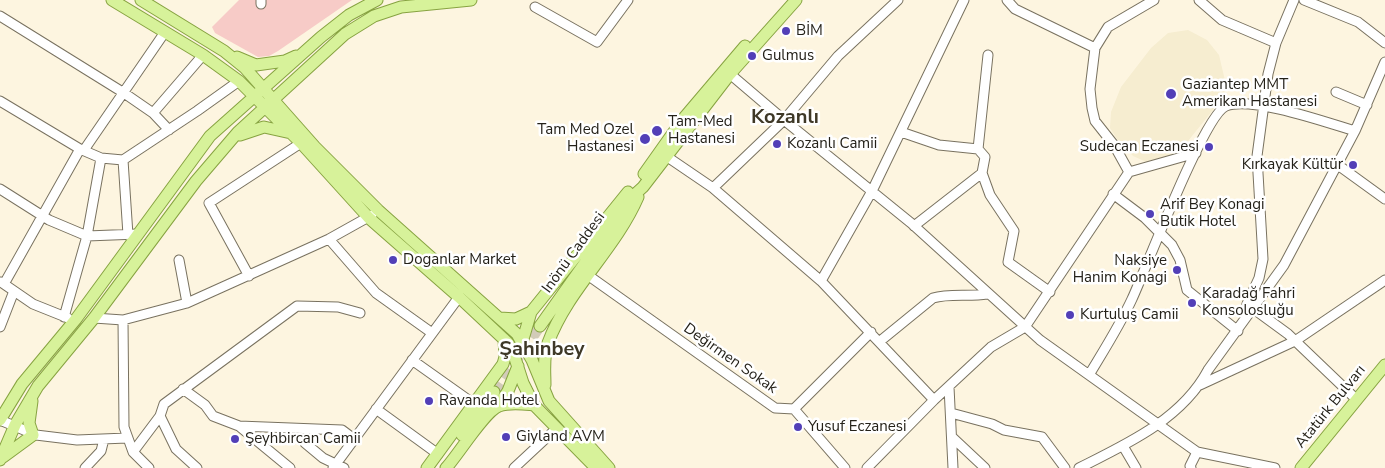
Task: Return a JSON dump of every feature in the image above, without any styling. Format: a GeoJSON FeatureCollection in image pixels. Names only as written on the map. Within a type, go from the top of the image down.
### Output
{"type":"FeatureCollection","features":[{"type":"Feature","properties":{"kind":"main road"},"geometry":{"type":"LineString","coordinates":[[112,0],[203,55],[259,93],[270,104],[291,133],[370,218],[504,339],[513,352],[534,405],[596,468]]}},
{"type":"Feature","properties":{"kind":"main road"},"geometry":{"type":"LineString","coordinates":[[142,0],[224,51],[245,68],[259,93]]}},
{"type":"Feature","properties":{"kind":"main road"},"geometry":{"type":"LineString","coordinates":[[0,420],[22,384],[76,319],[133,234],[210,136],[300,55],[349,15],[376,0]]}},
{"type":"Feature","properties":{"kind":"main road"},"geometry":{"type":"LineString","coordinates":[[0,460],[15,425],[33,395],[94,318],[166,218],[231,139],[345,34],[374,16],[401,7],[471,0]]}},
{"type":"Feature","properties":{"kind":"main road"},"geometry":{"type":"LineString","coordinates":[[545,390],[545,355],[548,344],[563,312],[623,228],[641,185],[683,119],[728,64],[787,0]]}},
{"type":"Feature","properties":{"kind":"main road"},"geometry":{"type":"LineString","coordinates":[[446,468],[481,423],[498,406],[508,391],[518,368],[521,341],[531,312],[612,210],[641,185],[730,74],[796,0]]}},
{"type":"Feature","properties":{"kind":"main road"},"geometry":{"type":"LineString","coordinates":[[224,51],[256,64],[285,60],[300,55]]}},
{"type":"Feature","properties":{"kind":"main road"},"geometry":{"type":"LineString","coordinates":[[290,117],[286,97],[292,83]]}},
{"type":"Feature","properties":{"kind":"main road"},"geometry":{"type":"LineString","coordinates":[[270,104],[290,117],[315,147],[378,210],[500,318],[521,341],[549,401],[609,468]]}},
{"type":"Feature","properties":{"kind":"main road"},"geometry":{"type":"LineString","coordinates":[[231,139],[264,127],[291,133]]}},
{"type":"Feature","properties":{"kind":"main road","name":"Inönü Caddesi"},"geometry":{"type":"LineString","coordinates":[[540,326],[641,185]]}},
{"type":"Feature","properties":{"kind":"main road"},"geometry":{"type":"LineString","coordinates":[[500,318],[516,319],[531,312]]}},
{"type":"Feature","properties":{"kind":"main road"},"geometry":{"type":"LineString","coordinates":[[427,468],[503,364],[505,357],[504,339]]}},
{"type":"Feature","properties":{"kind":"main road","name":"Atatürk Bulvarı"},"geometry":{"type":"LineString","coordinates":[[1301,468],[1385,365]]}},
{"type":"Feature","properties":{"kind":"main road"},"geometry":{"type":"LineString","coordinates":[[437,468],[494,392]]}},
{"type":"Feature","properties":{"kind":"main road"},"geometry":{"type":"LineString","coordinates":[[0,460],[33,435],[29,423],[33,395]]}},
{"type":"Feature","properties":{"kind":"main road"},"geometry":{"type":"LineString","coordinates":[[498,406],[515,403],[534,405]]}},
{"type":"Feature","properties":{"kind":"street"},"geometry":{"type":"LineString","coordinates":[[535,7],[597,42],[628,0]]}},
{"type":"Feature","properties":{"kind":"street"},"geometry":{"type":"LineString","coordinates":[[713,188],[784,120],[824,70],[898,0]]}},
{"type":"Feature","properties":{"kind":"street"},"geometry":{"type":"LineString","coordinates":[[820,281],[872,191],[964,0]]}},
{"type":"Feature","properties":{"kind":"street"},"geometry":{"type":"LineString","coordinates":[[1007,0],[1016,9],[1095,48]]}},
{"type":"Feature","properties":{"kind":"street"},"geometry":{"type":"LineString","coordinates":[[1129,172],[1114,144],[1095,121],[1090,90],[1095,48],[1108,27],[1154,0]]}},
{"type":"Feature","properties":{"kind":"street"},"geometry":{"type":"LineString","coordinates":[[1199,0],[1222,20],[1276,43]]}},
{"type":"Feature","properties":{"kind":"street"},"geometry":{"type":"LineString","coordinates":[[1294,0],[1276,43],[1263,107],[1257,156],[1263,250],[1258,278],[1247,304],[1296,340],[1357,400]]}},
{"type":"Feature","properties":{"kind":"street"},"geometry":{"type":"LineString","coordinates":[[1304,0],[1358,22],[1385,43]]}},
{"type":"Feature","properties":{"kind":"street"},"geometry":{"type":"LineString","coordinates":[[0,16],[124,93],[153,113],[169,130]]}},
{"type":"Feature","properties":{"kind":"street"},"geometry":{"type":"LineString","coordinates":[[76,319],[64,317],[33,304],[2,283],[82,150],[166,32]]}},
{"type":"Feature","properties":{"kind":"street"},"geometry":{"type":"LineString","coordinates":[[153,113],[203,55]]}},
{"type":"Feature","properties":{"kind":"street"},"geometry":{"type":"LineString","coordinates":[[988,55],[978,148],[985,157],[982,173],[990,195],[1014,231],[1008,262],[1050,292]]}},
{"type":"Feature","properties":{"kind":"street"},"geometry":{"type":"LineString","coordinates":[[1079,468],[1123,446],[1160,424],[1200,385],[1208,370],[1238,332],[1284,265],[1355,131],[1385,62]]}},
{"type":"Feature","properties":{"kind":"street"},"geometry":{"type":"LineString","coordinates":[[730,74],[914,226],[1040,340],[1197,452],[1274,468]]}},
{"type":"Feature","properties":{"kind":"street"},"geometry":{"type":"LineString","coordinates":[[0,101],[82,150],[101,158],[123,160],[239,81]]}},
{"type":"Feature","properties":{"kind":"street"},"geometry":{"type":"LineString","coordinates":[[1336,92],[1367,104]]}},
{"type":"Feature","properties":{"kind":"street"},"geometry":{"type":"LineString","coordinates":[[1089,375],[1132,298],[1159,231],[1196,153],[1220,110],[1230,105],[1263,107],[1305,116],[1355,131]]}},
{"type":"Feature","properties":{"kind":"street"},"geometry":{"type":"LineString","coordinates":[[901,132],[939,145],[978,148]]}},
{"type":"Feature","properties":{"kind":"street"},"geometry":{"type":"LineString","coordinates":[[249,276],[209,203],[301,143]]}},
{"type":"Feature","properties":{"kind":"street"},"geometry":{"type":"LineString","coordinates":[[867,468],[934,400],[991,347],[1025,327],[1129,172],[1196,153]]}},
{"type":"Feature","properties":{"kind":"street"},"geometry":{"type":"LineString","coordinates":[[666,156],[713,188],[820,281],[871,332],[934,400]]}},
{"type":"Feature","properties":{"kind":"street"},"geometry":{"type":"LineString","coordinates":[[64,317],[87,236],[101,158]]}},
{"type":"Feature","properties":{"kind":"street"},"geometry":{"type":"LineString","coordinates":[[0,189],[43,216],[87,236],[133,234],[123,160]]}},
{"type":"Feature","properties":{"kind":"street"},"geometry":{"type":"LineString","coordinates":[[1338,165],[1385,199]]}},
{"type":"Feature","properties":{"kind":"street"},"geometry":{"type":"LineString","coordinates":[[914,226],[982,173]]}},
{"type":"Feature","properties":{"kind":"street"},"geometry":{"type":"LineString","coordinates":[[1114,194],[1159,231],[1177,253],[1186,277],[1187,290],[1238,332]]}},
{"type":"Feature","properties":{"kind":"street"},"geometry":{"type":"LineString","coordinates":[[94,318],[123,320],[187,303],[329,239],[370,218],[378,210]]}},
{"type":"Feature","properties":{"kind":"street"},"geometry":{"type":"LineString","coordinates":[[329,239],[376,293],[432,333]]}},
{"type":"Feature","properties":{"kind":"street"},"geometry":{"type":"LineString","coordinates":[[180,260],[187,303]]}},
{"type":"Feature","properties":{"kind":"street","name":"Değirmen Sokak"},"geometry":{"type":"LineString","coordinates":[[589,276],[775,408],[794,409]]}},
{"type":"Feature","properties":{"kind":"street"},"geometry":{"type":"LineString","coordinates":[[1200,385],[1296,340],[1385,280]]}},
{"type":"Feature","properties":{"kind":"street"},"geometry":{"type":"LineString","coordinates":[[0,327],[14,291]]}},
{"type":"Feature","properties":{"kind":"street"},"geometry":{"type":"LineString","coordinates":[[879,342],[933,298],[988,294]]}},
{"type":"Feature","properties":{"kind":"street"},"geometry":{"type":"LineString","coordinates":[[305,443],[323,458],[338,466],[354,439],[459,297]]}},
{"type":"Feature","properties":{"kind":"street"},"geometry":{"type":"LineString","coordinates":[[133,452],[160,416],[164,404],[297,306],[338,307],[360,313]]}},
{"type":"Feature","properties":{"kind":"street"},"geometry":{"type":"LineString","coordinates":[[123,320],[124,427],[133,452],[142,466]]}},
{"type":"Feature","properties":{"kind":"street"},"geometry":{"type":"LineString","coordinates":[[845,468],[794,409],[871,332]]}},
{"type":"Feature","properties":{"kind":"street"},"geometry":{"type":"LineString","coordinates":[[412,360],[474,404]]}},
{"type":"Feature","properties":{"kind":"street"},"geometry":{"type":"LineString","coordinates":[[948,387],[953,438],[953,468]]}},
{"type":"Feature","properties":{"kind":"street"},"geometry":{"type":"LineString","coordinates":[[183,389],[205,405],[213,416],[239,426],[290,468]]}},
{"type":"Feature","properties":{"kind":"street"},"geometry":{"type":"LineString","coordinates":[[376,409],[438,454]]}},
{"type":"Feature","properties":{"kind":"street"},"geometry":{"type":"LineString","coordinates":[[951,413],[992,424],[1004,430],[1042,437],[1065,468]]}},
{"type":"Feature","properties":{"kind":"street"},"geometry":{"type":"LineString","coordinates":[[160,416],[176,449],[197,468]]}},
{"type":"Feature","properties":{"kind":"street"},"geometry":{"type":"LineString","coordinates":[[0,420],[15,425],[33,435],[77,440],[127,438]]}},
{"type":"Feature","properties":{"kind":"street"},"geometry":{"type":"LineString","coordinates":[[239,426],[342,430],[354,439]]}},
{"type":"Feature","properties":{"kind":"street"},"geometry":{"type":"LineString","coordinates":[[514,468],[557,428]]}},
{"type":"Feature","properties":{"kind":"street"},"geometry":{"type":"LineString","coordinates":[[953,438],[985,468]]}},
{"type":"Feature","properties":{"kind":"street"},"geometry":{"type":"LineString","coordinates":[[85,468],[101,451],[104,439]]}},
{"type":"Feature","properties":{"kind":"street"},"geometry":{"type":"LineString","coordinates":[[1123,446],[1136,468]]}},
{"type":"Feature","properties":{"kind":"street"},"geometry":{"type":"LineString","coordinates":[[1190,468],[1197,452]]}},
{"type":"Feature","properties":{"kind":"shaded area"},"geometry":{"type":"Polygon","coordinates":[[[239,0],[352,0],[278,51],[269,56],[258,57],[215,33],[212,27],[239,0]]]}},
{"type":"Feature","properties":{"kind":"shaded area","name":"Gaziantep MMT Amerikan Hastanesi"},"geometry":{"type":"Polygon","coordinates":[[[1188,30],[1207,40],[1219,55],[1227,89],[1221,100],[1180,151],[1151,164],[1133,156],[1117,139],[1110,128],[1111,112],[1121,87],[1151,48],[1168,33],[1188,30]]]}},
{"type":"Feature","properties":{"kind":"tunnel"},"geometry":{"type":"LineString","coordinates":[[494,392],[540,326]]}},
{"type":"Feature","properties":{"kind":"place","name":"BİM"},"geometry":{"type":"Point","coordinates":[786,31]}},
{"type":"Feature","properties":{"kind":"place","name":"Gulmus"},"geometry":{"type":"Point","coordinates":[752,56]}},
{"type":"Feature","properties":{"kind":"place","name":"Gaziantep MMT Amerikan Hastanesi"},"geometry":{"type":"Point","coordinates":[1171,94]}},
{"type":"Feature","properties":{"kind":"place","name":"Tam-Med Hastanesi"},"geometry":{"type":"Point","coordinates":[657,131]}},
{"type":"Feature","properties":{"kind":"place","name":"Tam Med Ozel Hastanesi"},"geometry":{"type":"Point","coordinates":[645,139]}},
{"type":"Feature","properties":{"kind":"place","name":"Kozanlı Camii"},"geometry":{"type":"Point","coordinates":[777,144]}},
{"type":"Feature","properties":{"kind":"place","name":"Sudecan Eczanesi"},"geometry":{"type":"Point","coordinates":[1209,147]}},
{"type":"Feature","properties":{"kind":"place","name":"Kırkayak Kültür"},"geometry":{"type":"Point","coordinates":[1353,165]}},
{"type":"Feature","properties":{"kind":"place","name":"Arif Bey Konagi Butik Hotel"},"geometry":{"type":"Point","coordinates":[1150,214]}},
{"type":"Feature","properties":{"kind":"place","name":"Doganlar Market"},"geometry":{"type":"Point","coordinates":[393,260]}},
{"type":"Feature","properties":{"kind":"place","name":"Naksiye Hanim Konagi"},"geometry":{"type":"Point","coordinates":[1177,270]}},
{"type":"Feature","properties":{"kind":"place","name":"Karadağ Fahri Konsolosluğu"},"geometry":{"type":"Point","coordinates":[1192,303]}},
{"type":"Feature","properties":{"kind":"place","name":"Kurtuluş Camii"},"geometry":{"type":"Point","coordinates":[1070,315]}},
{"type":"Feature","properties":{"kind":"place","name":"Ravanda Hotel"},"geometry":{"type":"Point","coordinates":[429,401]}},
{"type":"Feature","properties":{"kind":"place","name":"Yusuf Eczanesi"},"geometry":{"type":"Point","coordinates":[798,427]}},
{"type":"Feature","properties":{"kind":"place","name":"Giyland AVM"},"geometry":{"type":"Point","coordinates":[506,437]}},
{"type":"Feature","properties":{"kind":"place","name":"Şeyhbircan Camii"},"geometry":{"type":"Point","coordinates":[235,439]}},
{"type":"Feature","properties":{"kind":"district","name":"Kozanlı"},"geometry":{"type":"Point","coordinates":[785,118]}},
{"type":"Feature","properties":{"kind":"district","name":"Şahinbey"},"geometry":{"type":"Point","coordinates":[542,350]}}]}
